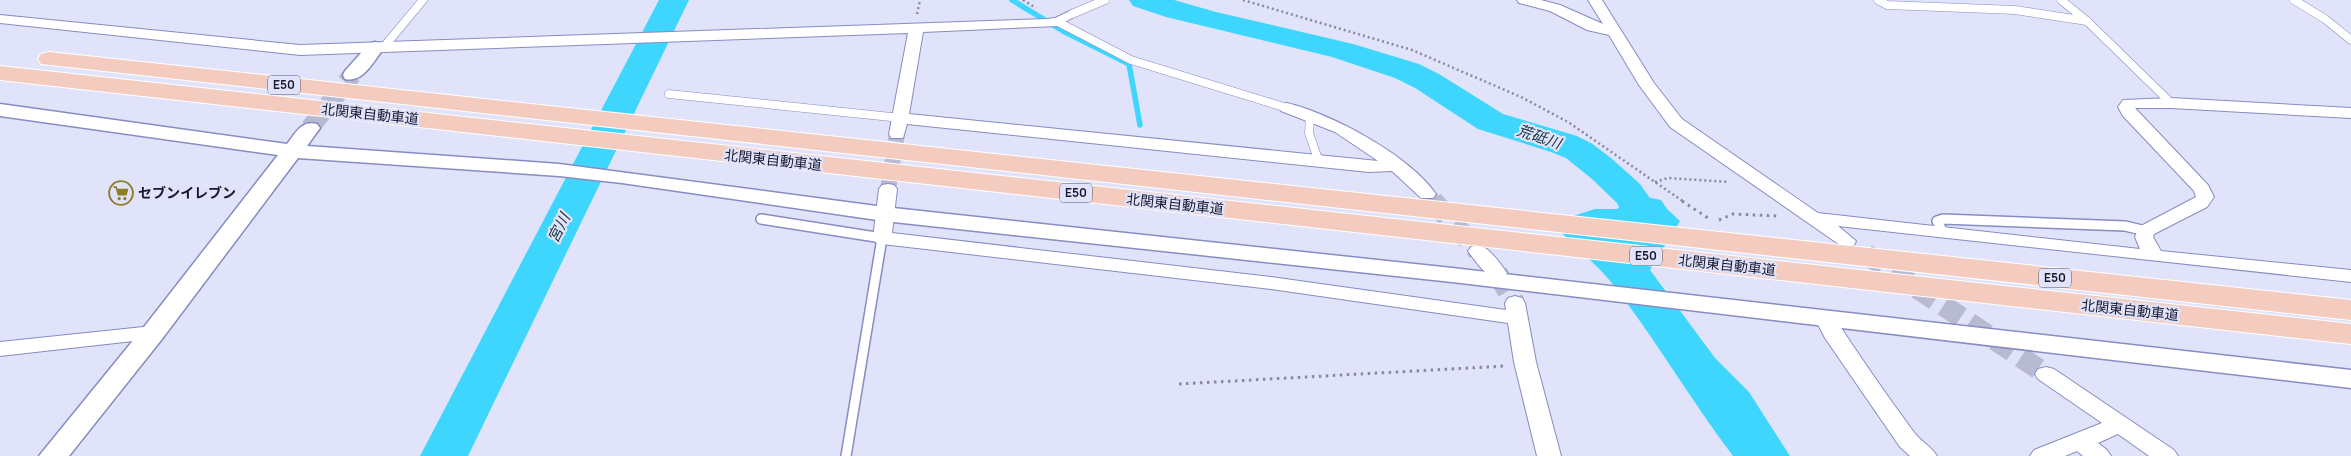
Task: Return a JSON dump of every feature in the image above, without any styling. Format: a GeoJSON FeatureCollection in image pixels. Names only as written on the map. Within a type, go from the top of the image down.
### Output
{"type":"FeatureCollection","features":[{"type":"Feature","properties":{"kind":"highway","name":"北関東自動車道"},"geometry":{"type":"LineString","coordinates":[[0,54],[569,116],[653,136],[1504,240],[2351,334]]}},
{"type":"Feature","properties":{"kind":"highway","name":"北関東自動車道"},"geometry":{"type":"LineString","coordinates":[[0,73],[551,134],[653,136],[1478,215],[2351,310]]}},
{"type":"Feature","properties":{"kind":"street"},"geometry":{"type":"LineString","coordinates":[[1524,0],[1555,8],[1592,26],[1614,31]]}},
{"type":"Feature","properties":{"kind":"street"},"geometry":{"type":"LineString","coordinates":[[1595,0],[1646,85],[1676,123],[1847,241]]}},
{"type":"Feature","properties":{"kind":"street"},"geometry":{"type":"LineString","coordinates":[[0,19],[287,50],[1058,22],[1072,14]]}},
{"type":"Feature","properties":{"kind":"street"},"geometry":{"type":"LineString","coordinates":[[916,27],[899,126],[1375,167],[1396,165]]}},
{"type":"Feature","properties":{"kind":"street"},"geometry":{"type":"LineString","coordinates":[[352,75],[379,48]]}},
{"type":"Feature","properties":{"kind":"street"},"geometry":{"type":"LineString","coordinates":[[2154,256],[2144,237],[2146,231],[2201,203],[2205,197],[2202,188],[2126,107],[2129,103],[2171,103],[2351,113]]}},
{"type":"Feature","properties":{"kind":"street"},"geometry":{"type":"LineString","coordinates":[[1287,108],[1341,128],[1396,165],[1428,194]]}},
{"type":"Feature","properties":{"kind":"street"},"geometry":{"type":"LineString","coordinates":[[0,110],[292,151],[622,176],[884,214],[1197,247],[2351,379]]}},
{"type":"Feature","properties":{"kind":"street"},"geometry":{"type":"LineString","coordinates":[[53,456],[153,333],[310,128]]}},
{"type":"Feature","properties":{"kind":"street"},"geometry":{"type":"LineString","coordinates":[[888,189],[882,238],[1516,311],[1526,368],[1550,456]]}},
{"type":"Feature","properties":{"kind":"street"},"geometry":{"type":"LineString","coordinates":[[1815,218],[2351,276]]}},
{"type":"Feature","properties":{"kind":"street"},"geometry":{"type":"LineString","coordinates":[[1478,251],[1497,273]]}},
{"type":"Feature","properties":{"kind":"street"},"geometry":{"type":"LineString","coordinates":[[1825,319],[1834,338],[1908,441],[1925,456]]}},
{"type":"Feature","properties":{"kind":"street"},"geometry":{"type":"LineString","coordinates":[[0,349],[153,333]]}},
{"type":"Feature","properties":{"kind":"street"},"geometry":{"type":"LineString","coordinates":[[2046,374],[2166,456]]}},
{"type":"Feature","properties":{"kind":"street"},"geometry":{"type":"LineString","coordinates":[[2042,456],[2081,442],[2119,425]]}},
{"type":"Feature","properties":{"kind":"street"},"geometry":{"type":"LineString","coordinates":[[2081,442],[2099,456]]}},
{"type":"Feature","properties":{"kind":"lane"},"geometry":{"type":"LineString","coordinates":[[379,48],[423,0]]}},
{"type":"Feature","properties":{"kind":"lane"},"geometry":{"type":"LineString","coordinates":[[1072,14],[1105,0]]}},
{"type":"Feature","properties":{"kind":"lane"},"geometry":{"type":"LineString","coordinates":[[1878,0],[1887,5],[2015,10],[2086,21]]}},
{"type":"Feature","properties":{"kind":"lane"},"geometry":{"type":"LineString","coordinates":[[2061,0],[2086,21],[2171,103]]}},
{"type":"Feature","properties":{"kind":"lane"},"geometry":{"type":"LineString","coordinates":[[2294,0],[2325,19],[2351,40]]}},
{"type":"Feature","properties":{"kind":"lane"},"geometry":{"type":"LineString","coordinates":[[1058,22],[1131,60],[1287,108]]}},
{"type":"Feature","properties":{"kind":"lane"},"geometry":{"type":"LineString","coordinates":[[669,94],[899,126]]}},
{"type":"Feature","properties":{"kind":"lane"},"geometry":{"type":"LineString","coordinates":[[1310,116],[1308,121],[1314,152],[1319,162]]}},
{"type":"Feature","properties":{"kind":"lane"},"geometry":{"type":"LineString","coordinates":[[761,219],[882,238],[846,456]]}},
{"type":"Feature","properties":{"kind":"lane"},"geometry":{"type":"LineString","coordinates":[[1942,232],[1937,221],[1943,219],[2125,226],[2146,231]]}},
{"type":"Feature","properties":{"kind":"path"},"geometry":{"type":"LineString","coordinates":[[1242,0],[1385,41],[1478,76],[1568,122],[1707,218],[1715,220],[1733,214],[1815,218]]}},
{"type":"Feature","properties":{"kind":"path"},"geometry":{"type":"LineString","coordinates":[[1655,182],[1668,178],[1730,182],[1754,177]]}},
{"type":"Feature","properties":{"kind":"path"},"geometry":{"type":"LineString","coordinates":[[1179,384],[1501,366],[1526,368]]}},
{"type":"Feature","properties":{"kind":"water"},"geometry":{"type":"Polygon","coordinates":[[[1632,194],[1661,200],[1667,209],[1680,221],[1650,270],[1715,358],[1749,392],[1790,456],[1733,456],[1643,325],[1611,282],[1563,234],[1549,216],[1570,217],[1595,209],[1617,209],[1623,204],[1624,195],[1632,194]]]}},
{"type":"Feature","properties":{"kind":"waterway","name":"宮川"},"geometry":{"type":"LineString","coordinates":[[444,456],[674,0]]}},
{"type":"Feature","properties":{"kind":"waterway"},"geometry":{"type":"LineString","coordinates":[[1012,0],[1063,31],[1129,64],[1140,125]]}},
{"type":"Feature","properties":{"kind":"waterway","name":"荒砥川"},"geometry":{"type":"LineString","coordinates":[[1144,0],[1209,20],[1342,50],[1407,71],[1491,122],[1571,147],[1585,155],[1636,202],[1640,211],[1627,241]]}},
{"type":"Feature","properties":{"kind":"tunnel"},"geometry":{"type":"LineString","coordinates":[[310,128],[352,75]]}},
{"type":"Feature","properties":{"kind":"tunnel"},"geometry":{"type":"LineString","coordinates":[[888,189],[897,134]]}},
{"type":"Feature","properties":{"kind":"tunnel"},"geometry":{"type":"LineString","coordinates":[[1427,194],[1434,202]]}},
{"type":"Feature","properties":{"kind":"tunnel"},"geometry":{"type":"LineString","coordinates":[[1433,201],[1478,251]]}},
{"type":"Feature","properties":{"kind":"tunnel"},"geometry":{"type":"LineString","coordinates":[[1866,254],[2046,374]]}},
{"type":"Feature","properties":{"kind":"tunnel"},"geometry":{"type":"LineString","coordinates":[[1497,273],[1515,303]]}},
{"type":"Feature","properties":{"kind":"place","name":"セブンイレブン"},"geometry":{"type":"Point","coordinates":[121,193]}}]}
